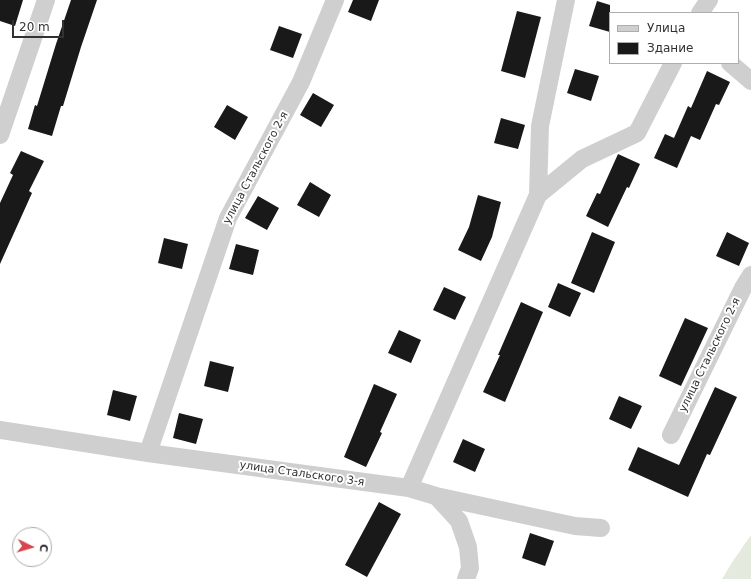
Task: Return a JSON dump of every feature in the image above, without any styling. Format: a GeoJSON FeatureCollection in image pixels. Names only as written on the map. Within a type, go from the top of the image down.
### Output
{"type":"FeatureCollection","features":[{"type":"Feature","properties":{"kind":"street"},"geometry":{"type":"LineString","coordinates":[[0,135],[46,0]]}},
{"type":"Feature","properties":{"kind":"street","name":"улица Стальского 2-я"},"geometry":{"type":"LineString","coordinates":[[148,453],[228,218],[301,82],[335,0]]}},
{"type":"Feature","properties":{"kind":"street"},"geometry":{"type":"LineString","coordinates":[[409,488],[538,195],[540,126],[566,0]]}},
{"type":"Feature","properties":{"kind":"street"},"geometry":{"type":"LineString","coordinates":[[701,12],[709,0]]}},
{"type":"Feature","properties":{"kind":"street"},"geometry":{"type":"LineString","coordinates":[[538,195],[582,159],[638,133],[672,64]]}},
{"type":"Feature","properties":{"kind":"street"},"geometry":{"type":"LineString","coordinates":[[731,64],[751,81]]}},
{"type":"Feature","properties":{"kind":"street","name":"улица Стальского 2-я"},"geometry":{"type":"LineString","coordinates":[[671,435],[743,288],[751,275]]}},
{"type":"Feature","properties":{"kind":"street","name":"улица Стальского 3-я"},"geometry":{"type":"LineString","coordinates":[[0,430],[148,453],[409,488],[436,496],[575,526],[601,528]]}},
{"type":"Feature","properties":{"kind":"street"},"geometry":{"type":"LineString","coordinates":[[436,496],[459,521],[468,547],[470,568],[466,579]]}},
{"type":"Feature","properties":{"kind":"shaded area"},"geometry":{"type":"Polygon","coordinates":[[[751,535],[751,579],[722,579],[733,561],[751,535]]]}},
{"type":"Feature","properties":{"kind":"building"},"geometry":{"type":"Polygon","coordinates":[[[0,0],[23,0],[15,26],[0,21],[0,0]]]}},
{"type":"Feature","properties":{"kind":"building"},"geometry":{"type":"Polygon","coordinates":[[[71,0],[97,0],[52,136],[28,129],[35,105],[37,106],[71,0]]]}},
{"type":"Feature","properties":{"kind":"building"},"geometry":{"type":"Polygon","coordinates":[[[353,0],[379,0],[371,21],[348,12],[353,0]]]}},
{"type":"Feature","properties":{"kind":"building"},"geometry":{"type":"Polygon","coordinates":[[[597,1],[610,5],[609,32],[589,26],[597,1]]]}},
{"type":"Feature","properties":{"kind":"building"},"geometry":{"type":"Polygon","coordinates":[[[517,11],[541,17],[525,78],[501,71],[517,11]]]}},
{"type":"Feature","properties":{"kind":"building"},"geometry":{"type":"Polygon","coordinates":[[[279,26],[302,34],[293,58],[270,50],[279,26]]]}},
{"type":"Feature","properties":{"kind":"building"},"geometry":{"type":"Polygon","coordinates":[[[575,69],[599,76],[591,101],[567,93],[575,69]]]}},
{"type":"Feature","properties":{"kind":"building"},"geometry":{"type":"Polygon","coordinates":[[[707,71],[730,82],[719,105],[716,104],[700,140],[691,136],[677,168],[654,158],[665,134],[674,138],[688,106],[691,108],[707,71]]]}},
{"type":"Feature","properties":{"kind":"building"},"geometry":{"type":"Polygon","coordinates":[[[313,93],[334,105],[321,127],[300,115],[313,93]]]}},
{"type":"Feature","properties":{"kind":"building"},"geometry":{"type":"Polygon","coordinates":[[[227,105],[248,117],[235,140],[214,127],[227,105]]]}},
{"type":"Feature","properties":{"kind":"building"},"geometry":{"type":"Polygon","coordinates":[[[501,118],[525,125],[518,149],[494,143],[501,118]]]}},
{"type":"Feature","properties":{"kind":"building"},"geometry":{"type":"Polygon","coordinates":[[[21,151],[44,161],[29,191],[32,193],[0,264],[0,203],[13,175],[10,173],[21,151]]]}},
{"type":"Feature","properties":{"kind":"building"},"geometry":{"type":"Polygon","coordinates":[[[618,154],[640,164],[608,227],[586,216],[597,193],[600,194],[618,154]]]}},
{"type":"Feature","properties":{"kind":"building"},"geometry":{"type":"Polygon","coordinates":[[[310,182],[331,195],[319,217],[297,205],[310,182]]]}},
{"type":"Feature","properties":{"kind":"building"},"geometry":{"type":"Polygon","coordinates":[[[478,195],[501,202],[492,237],[481,261],[458,250],[469,227],[478,195]]]}},
{"type":"Feature","properties":{"kind":"building"},"geometry":{"type":"Polygon","coordinates":[[[258,196],[279,208],[267,230],[245,218],[258,196]]]}},
{"type":"Feature","properties":{"kind":"building"},"geometry":{"type":"Polygon","coordinates":[[[592,232],[615,242],[594,293],[571,283],[592,232]]]}},
{"type":"Feature","properties":{"kind":"building"},"geometry":{"type":"Polygon","coordinates":[[[727,232],[749,243],[739,266],[716,256],[727,232]]]}},
{"type":"Feature","properties":{"kind":"building"},"geometry":{"type":"Polygon","coordinates":[[[164,238],[188,244],[182,269],[158,263],[164,238]]]}},
{"type":"Feature","properties":{"kind":"building"},"geometry":{"type":"Polygon","coordinates":[[[236,244],[259,250],[253,275],[229,269],[236,244]]]}},
{"type":"Feature","properties":{"kind":"building"},"geometry":{"type":"Polygon","coordinates":[[[558,283],[581,293],[570,317],[548,307],[558,283]]]}},
{"type":"Feature","properties":{"kind":"building"},"geometry":{"type":"Polygon","coordinates":[[[444,287],[466,297],[455,320],[433,310],[444,287]]]}},
{"type":"Feature","properties":{"kind":"building"},"geometry":{"type":"Polygon","coordinates":[[[521,302],[543,312],[505,402],[483,392],[500,355],[498,355],[521,302]]]}},
{"type":"Feature","properties":{"kind":"building"},"geometry":{"type":"Polygon","coordinates":[[[685,318],[708,328],[681,386],[659,376],[685,318]]]}},
{"type":"Feature","properties":{"kind":"building"},"geometry":{"type":"Polygon","coordinates":[[[399,330],[421,340],[411,363],[388,353],[399,330]]]}},
{"type":"Feature","properties":{"kind":"building"},"geometry":{"type":"Polygon","coordinates":[[[210,361],[234,367],[228,392],[204,386],[210,361]]]}},
{"type":"Feature","properties":{"kind":"building"},"geometry":{"type":"Polygon","coordinates":[[[374,384],[397,394],[380,432],[382,433],[366,467],[344,457],[374,384]]]}},
{"type":"Feature","properties":{"kind":"building"},"geometry":{"type":"Polygon","coordinates":[[[715,387],[737,397],[710,455],[707,454],[688,497],[628,470],[638,447],[679,465],[715,387]]]}},
{"type":"Feature","properties":{"kind":"building"},"geometry":{"type":"Polygon","coordinates":[[[113,390],[137,396],[130,421],[107,415],[113,390]]]}},
{"type":"Feature","properties":{"kind":"building"},"geometry":{"type":"Polygon","coordinates":[[[619,396],[642,406],[631,429],[609,419],[619,396]]]}},
{"type":"Feature","properties":{"kind":"building"},"geometry":{"type":"Polygon","coordinates":[[[179,413],[203,419],[196,444],[173,438],[179,413]]]}},
{"type":"Feature","properties":{"kind":"building"},"geometry":{"type":"Polygon","coordinates":[[[463,439],[485,449],[475,472],[453,462],[463,439]]]}},
{"type":"Feature","properties":{"kind":"building"},"geometry":{"type":"Polygon","coordinates":[[[379,502],[401,514],[367,577],[345,565],[379,502]]]}},
{"type":"Feature","properties":{"kind":"building"},"geometry":{"type":"Polygon","coordinates":[[[530,533],[554,541],[545,566],[522,558],[530,533]]]}}]}
